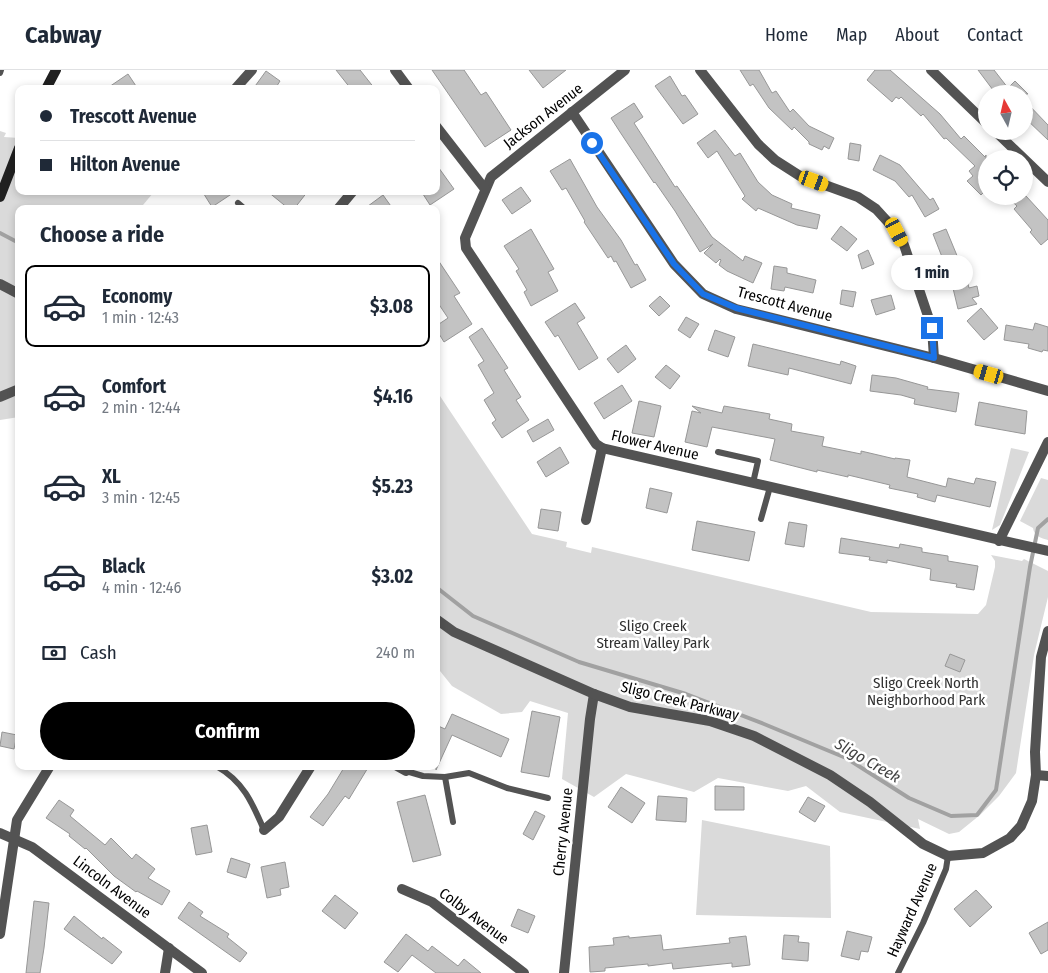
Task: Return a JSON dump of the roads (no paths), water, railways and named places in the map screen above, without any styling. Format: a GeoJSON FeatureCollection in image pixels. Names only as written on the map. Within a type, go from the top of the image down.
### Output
{"type":"FeatureCollection","features":[{"type":"Feature","properties":{"kind":"main road"},"geometry":{"type":"LineString","coordinates":[[48,85],[56,70]]}},
{"type":"Feature","properties":{"kind":"main road"},"geometry":{"type":"LineString","coordinates":[[0,197],[15,158]]}},
{"type":"Feature","properties":{"kind":"street"},"geometry":{"type":"LineString","coordinates":[[239,85],[252,70]]}},
{"type":"Feature","properties":{"kind":"street"},"geometry":{"type":"LineString","coordinates":[[395,70],[406,85]]}},
{"type":"Feature","properties":{"kind":"street","name":"Jackson Avenue"},"geometry":{"type":"LineString","coordinates":[[485,189],[491,177],[625,70]]}},
{"type":"Feature","properties":{"kind":"street"},"geometry":{"type":"LineString","coordinates":[[700,70],[758,144],[775,160],[800,176],[858,197],[876,209],[897,232],[904,245],[932,328],[934,358]]}},
{"type":"Feature","properties":{"kind":"street"},"geometry":{"type":"LineString","coordinates":[[931,70],[978,115]]}},
{"type":"Feature","properties":{"kind":"street","name":"Trescott Avenue"},"geometry":{"type":"LineString","coordinates":[[572,112],[674,264],[703,294],[736,308],[934,358],[1048,391]]}},
{"type":"Feature","properties":{"kind":"street"},"geometry":{"type":"LineString","coordinates":[[440,131],[485,189]]}},
{"type":"Feature","properties":{"kind":"street"},"geometry":{"type":"LineString","coordinates":[[1004,140],[1048,182]]}},
{"type":"Feature","properties":{"kind":"street","name":"Flower Avenue"},"geometry":{"type":"LineString","coordinates":[[485,189],[465,238],[466,248],[596,444],[602,448],[1048,551]]}},
{"type":"Feature","properties":{"kind":"street"},"geometry":{"type":"LineString","coordinates":[[341,205],[350,195]]}},
{"type":"Feature","properties":{"kind":"street"},"geometry":{"type":"LineString","coordinates":[[0,284],[15,292]]}},
{"type":"Feature","properties":{"kind":"street"},"geometry":{"type":"LineString","coordinates":[[0,397],[15,391]]}},
{"type":"Feature","properties":{"kind":"street"},"geometry":{"type":"LineString","coordinates":[[999,541],[1048,442]]}},
{"type":"Feature","properties":{"kind":"street"},"geometry":{"type":"LineString","coordinates":[[586,520],[602,448]]}},
{"type":"Feature","properties":{"kind":"street","name":"Sligo Creek Parkway"},"geometry":{"type":"LineString","coordinates":[[440,623],[454,632],[594,694],[630,707],[710,721],[754,736],[830,775],[870,802],[923,844],[948,856]]}},
{"type":"Feature","properties":{"kind":"street"},"geometry":{"type":"LineString","coordinates":[[948,856],[983,853],[1010,838],[1021,826],[1032,801],[1036,775],[1035,752],[1040,657],[1048,631]]}},
{"type":"Feature","properties":{"kind":"street","name":"Cherry Avenue"},"geometry":{"type":"LineString","coordinates":[[564,973],[594,694]]}},
{"type":"Feature","properties":{"kind":"street"},"geometry":{"type":"LineString","coordinates":[[0,934],[17,820],[48,770]]}},
{"type":"Feature","properties":{"kind":"street"},"geometry":{"type":"LineString","coordinates":[[264,830],[279,817],[308,770]]}},
{"type":"Feature","properties":{"kind":"street"},"geometry":{"type":"LineString","coordinates":[[1036,775],[1048,776]]}},
{"type":"Feature","properties":{"kind":"street","name":"Lincoln Avenue"},"geometry":{"type":"LineString","coordinates":[[0,833],[32,847],[202,973]]}},
{"type":"Feature","properties":{"kind":"street","name":"Colby Avenue"},"geometry":{"type":"LineString","coordinates":[[402,889],[432,902],[524,973]]}},
{"type":"Feature","properties":{"kind":"street"},"geometry":{"type":"LineString","coordinates":[[165,973],[169,948]]}},
{"type":"Feature","properties":{"kind":"lane"},"geometry":{"type":"LineString","coordinates":[[718,452],[758,461],[753,483]]}},
{"type":"Feature","properties":{"kind":"lane"},"geometry":{"type":"LineString","coordinates":[[761,519],[770,487]]}},
{"type":"Feature","properties":{"kind":"lane"},"geometry":{"type":"LineString","coordinates":[[223,770],[240,784],[264,830]]}},
{"type":"Feature","properties":{"kind":"lane"},"geometry":{"type":"LineString","coordinates":[[405,770],[423,776],[445,777],[468,773],[507,788],[548,798]]}},
{"type":"Feature","properties":{"kind":"lane"},"geometry":{"type":"LineString","coordinates":[[445,777],[453,822]]}},
{"type":"Feature","properties":{"kind":"lane","name":"Hayward Avenue"},"geometry":{"type":"LineString","coordinates":[[898,973],[923,923],[946,869],[948,856]]}},
{"type":"Feature","properties":{"kind":"waterway","name":"Sligo Creek"},"geometry":{"type":"LineString","coordinates":[[0,233],[15,241]]}},
{"type":"Feature","properties":{"kind":"waterway","name":"Sligo Creek"},"geometry":{"type":"LineString","coordinates":[[440,590],[473,616],[579,662],[686,694],[764,724],[846,758],[909,798],[951,816],[977,815],[996,790],[1030,567],[1038,528],[1048,519]]}},
{"type":"Feature","properties":{"kind":"park label","name":"Sligo Creek Stream Valley Park"},"geometry":{"type":"Point","coordinates":[653,634]}},
{"type":"Feature","properties":{"kind":"park label","name":"Sligo Creek North Neighborhood Park"},"geometry":{"type":"Point","coordinates":[926,692]}}]}
